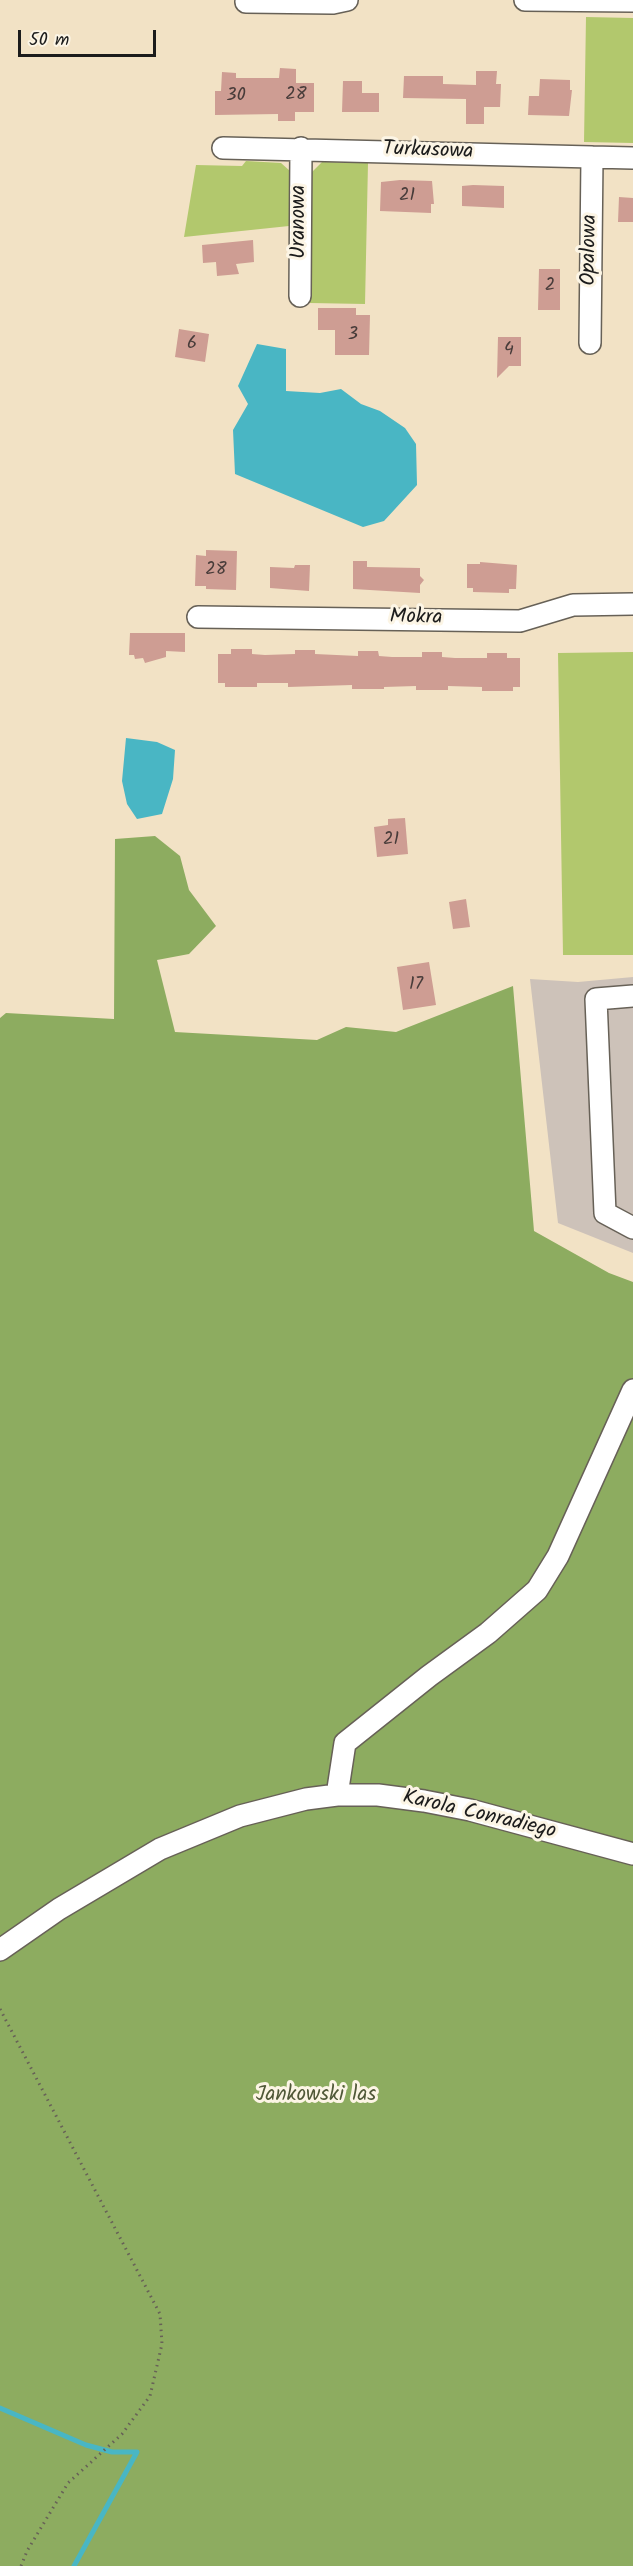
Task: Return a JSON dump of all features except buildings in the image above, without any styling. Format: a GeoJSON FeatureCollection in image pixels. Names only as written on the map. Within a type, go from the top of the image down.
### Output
{"type":"FeatureCollection","features":[{"type":"Feature","properties":{"kind":"street"},"geometry":{"type":"LineString","coordinates":[[246,2],[333,3],[347,0]]}},
{"type":"Feature","properties":{"kind":"street"},"geometry":{"type":"LineString","coordinates":[[525,0],[633,1]]}},
{"type":"Feature","properties":{"kind":"street","name":"Turkusowa"},"geometry":{"type":"LineString","coordinates":[[223,148],[301,148],[633,158]]}},
{"type":"Feature","properties":{"kind":"street","name":"Uranowa"},"geometry":{"type":"LineString","coordinates":[[300,296],[301,148]]}},
{"type":"Feature","properties":{"kind":"street","name":"Opalowa"},"geometry":{"type":"LineString","coordinates":[[590,343],[592,157]]}},
{"type":"Feature","properties":{"kind":"street","name":"Mokra"},"geometry":{"type":"LineString","coordinates":[[198,617],[520,621],[573,605],[633,604]]}},
{"type":"Feature","properties":{"kind":"street"},"geometry":{"type":"LineString","coordinates":[[633,996],[596,999],[605,1213],[633,1228]]}},
{"type":"Feature","properties":{"kind":"street"},"geometry":{"type":"LineString","coordinates":[[337,1795],[345,1743],[429,1676],[488,1633],[537,1590],[558,1556],[633,1390]]}},
{"type":"Feature","properties":{"kind":"street","name":"Karola Conradiego"},"geometry":{"type":"LineString","coordinates":[[0,1950],[69,1903],[170,1845],[200,1831],[273,1806],[337,1795],[378,1795],[470,1810],[633,1854]]}},
{"type":"Feature","properties":{"kind":"path"},"geometry":{"type":"LineString","coordinates":[[0,2009],[160,2314],[162,2344],[150,2396],[122,2434],[68,2483],[27,2551],[21,2566]]}},
{"type":"Feature","properties":{"kind":"shaded area"},"geometry":{"type":"Polygon","coordinates":[[[633,977],[633,1253],[558,1223],[530,979],[578,982],[633,977]]]}},
{"type":"Feature","properties":{"kind":"green space"},"geometry":{"type":"Polygon","coordinates":[[[586,17],[633,18],[633,143],[584,142],[586,17]]]}},
{"type":"Feature","properties":{"kind":"green space"},"geometry":{"type":"Polygon","coordinates":[[[246,161],[281,163],[290,171],[289,226],[184,237],[196,165],[242,166],[246,161]]]}},
{"type":"Feature","properties":{"kind":"green space"},"geometry":{"type":"Polygon","coordinates":[[[322,162],[368,163],[365,304],[310,303],[311,173],[322,162]]]}},
{"type":"Feature","properties":{"kind":"green space"},"geometry":{"type":"Polygon","coordinates":[[[633,652],[633,955],[563,955],[558,653],[633,652]]]}},
{"type":"Feature","properties":{"kind":"green space","name":"Jankowski las"},"geometry":{"type":"Polygon","coordinates":[[[155,836],[180,856],[189,890],[216,926],[189,954],[157,960],[175,1032],[317,1040],[346,1027],[396,1032],[513,986],[534,1231],[609,1273],[633,1282],[633,2566],[0,2566],[0,1018],[6,1013],[114,1019],[115,839],[155,836]]]}},
{"type":"Feature","properties":{"kind":"water"},"geometry":{"type":"Polygon","coordinates":[[[257,344],[286,349],[286,391],[320,393],[341,389],[361,404],[380,411],[405,428],[416,444],[417,485],[384,521],[363,527],[235,474],[233,430],[248,404],[238,386],[257,344]]]}},
{"type":"Feature","properties":{"kind":"water"},"geometry":{"type":"Polygon","coordinates":[[[126,738],[157,742],[175,750],[173,779],[162,814],[137,819],[127,804],[122,781],[126,738]]]}},
{"type":"Feature","properties":{"kind":"waterway"},"geometry":{"type":"LineString","coordinates":[[0,2408],[86,2445],[112,2452],[137,2452],[74,2566]]}}]}
